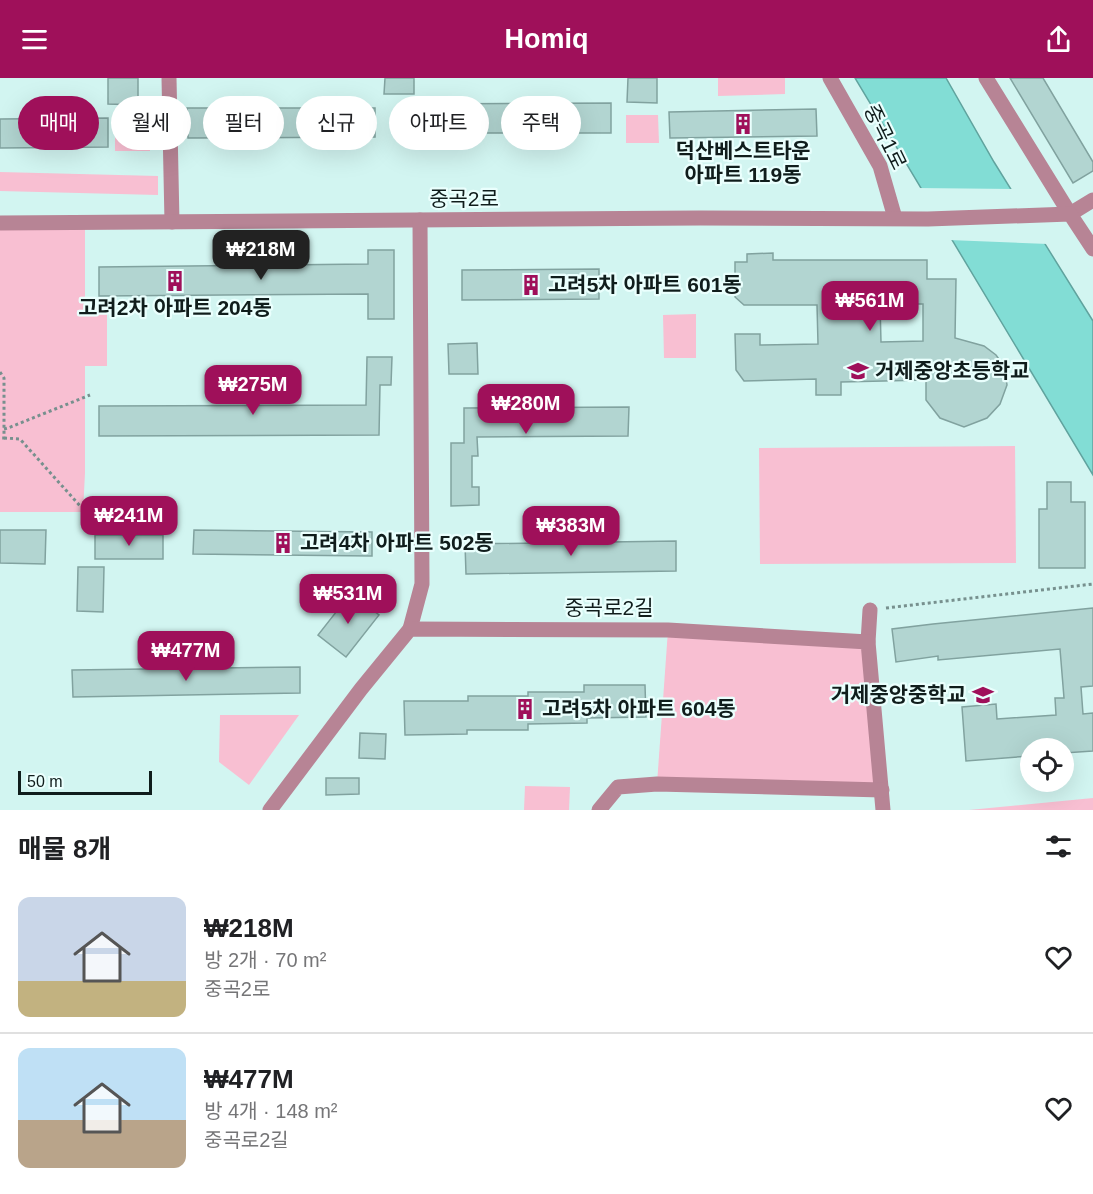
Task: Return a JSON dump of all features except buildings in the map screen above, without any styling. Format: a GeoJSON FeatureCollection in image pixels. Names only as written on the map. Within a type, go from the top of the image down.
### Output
{"type":"FeatureCollection","features":[{"type":"Feature","properties":{"kind":"street"},"geometry":{"type":"LineString","coordinates":[[169,78],[172,222]]}},
{"type":"Feature","properties":{"kind":"street","name":"중곡1로"},"geometry":{"type":"LineString","coordinates":[[830,78],[880,166],[895,218]]}},
{"type":"Feature","properties":{"kind":"street"},"geometry":{"type":"LineString","coordinates":[[986,78],[1064,215],[1093,249]]}},
{"type":"Feature","properties":{"kind":"street"},"geometry":{"type":"LineString","coordinates":[[1064,215],[1093,200]]}},
{"type":"Feature","properties":{"kind":"street","name":"중곡2로"},"geometry":{"type":"LineString","coordinates":[[0,223],[928,219],[1064,215]]}},
{"type":"Feature","properties":{"kind":"street"},"geometry":{"type":"LineString","coordinates":[[270,810],[410,629],[422,584],[420,220]]}},
{"type":"Feature","properties":{"kind":"street"},"geometry":{"type":"LineString","coordinates":[[870,610],[868,642],[883,810]]}},
{"type":"Feature","properties":{"kind":"street","name":"중곡로2길"},"geometry":{"type":"LineString","coordinates":[[410,629],[668,630],[868,642]]}},
{"type":"Feature","properties":{"kind":"street"},"geometry":{"type":"LineString","coordinates":[[599,810],[618,787],[657,784],[882,790]]}},
{"type":"Feature","properties":{"kind":"path"},"geometry":{"type":"LineString","coordinates":[[0,372],[4,378],[2,438],[20,439],[81,507]]}},
{"type":"Feature","properties":{"kind":"path"},"geometry":{"type":"LineString","coordinates":[[4,429],[90,395]]}},
{"type":"Feature","properties":{"kind":"path"},"geometry":{"type":"LineString","coordinates":[[870,610],[1093,584]]}},
{"type":"Feature","properties":{"kind":"shaded area"},"geometry":{"type":"Polygon","coordinates":[[[718,78],[785,78],[785,94],[718,96],[718,78]]]}},
{"type":"Feature","properties":{"kind":"shaded area"},"geometry":{"type":"Polygon","coordinates":[[[626,115],[658,115],[659,143],[626,143],[626,115]]]}},
{"type":"Feature","properties":{"kind":"shaded area"},"geometry":{"type":"Polygon","coordinates":[[[150,150],[150,151],[115,151],[150,150]]]}},
{"type":"Feature","properties":{"kind":"shaded area"},"geometry":{"type":"Polygon","coordinates":[[[0,172],[158,176],[158,195],[0,191],[0,172]]]}},
{"type":"Feature","properties":{"kind":"shaded area"},"geometry":{"type":"Polygon","coordinates":[[[85,222],[85,301],[107,303],[107,366],[85,366],[83,512],[0,512],[0,223],[85,222]]]}},
{"type":"Feature","properties":{"kind":"shaded area"},"geometry":{"type":"Polygon","coordinates":[[[696,314],[696,358],[664,358],[663,315],[696,314]]]}},
{"type":"Feature","properties":{"kind":"shaded area"},"geometry":{"type":"Polygon","coordinates":[[[1015,446],[1016,563],[760,564],[759,448],[1015,446]]]}},
{"type":"Feature","properties":{"kind":"shaded area"},"geometry":{"type":"Polygon","coordinates":[[[668,630],[868,642],[882,790],[657,784],[668,630]]]}},
{"type":"Feature","properties":{"kind":"shaded area"},"geometry":{"type":"Polygon","coordinates":[[[220,715],[299,715],[249,785],[219,762],[220,715]]]}},
{"type":"Feature","properties":{"kind":"shaded area"},"geometry":{"type":"Polygon","coordinates":[[[525,786],[570,787],[569,810],[524,810],[525,786]]]}},
{"type":"Feature","properties":{"kind":"shaded area"},"geometry":{"type":"Polygon","coordinates":[[[1093,798],[1093,810],[969,810],[1093,798]]]}},
{"type":"Feature","properties":{"kind":"water"},"geometry":{"type":"Polygon","coordinates":[[[855,78],[946,78],[994,162],[1093,321],[1093,475],[855,78]]]}},
{"type":"Feature","properties":{"kind":"pier"},"geometry":{"type":"Polygon","coordinates":[[[917,188],[1014,189],[1048,244],[949,240],[917,188]]]}},
{"type":"Feature","properties":{"kind":"place","name":"덕산베스트타운 아파트 119동"},"geometry":{"type":"Point","coordinates":[743,124]}},
{"type":"Feature","properties":{"kind":"place","name":"고려2차 아파트 204동"},"geometry":{"type":"Point","coordinates":[175,281]}},
{"type":"Feature","properties":{"kind":"place","name":"고려5차 아파트 601동"},"geometry":{"type":"Point","coordinates":[531,285]}},
{"type":"Feature","properties":{"kind":"place","name":"거제중앙초등학교"},"geometry":{"type":"Point","coordinates":[858,371]}},
{"type":"Feature","properties":{"kind":"place","name":"고려4차 아파트 502동"},"geometry":{"type":"Point","coordinates":[283,543]}},
{"type":"Feature","properties":{"kind":"place","name":"거제중앙중학교"},"geometry":{"type":"Point","coordinates":[983,695]}},
{"type":"Feature","properties":{"kind":"place","name":"고려5차 아파트 604동"},"geometry":{"type":"Point","coordinates":[525,709]}}]}
